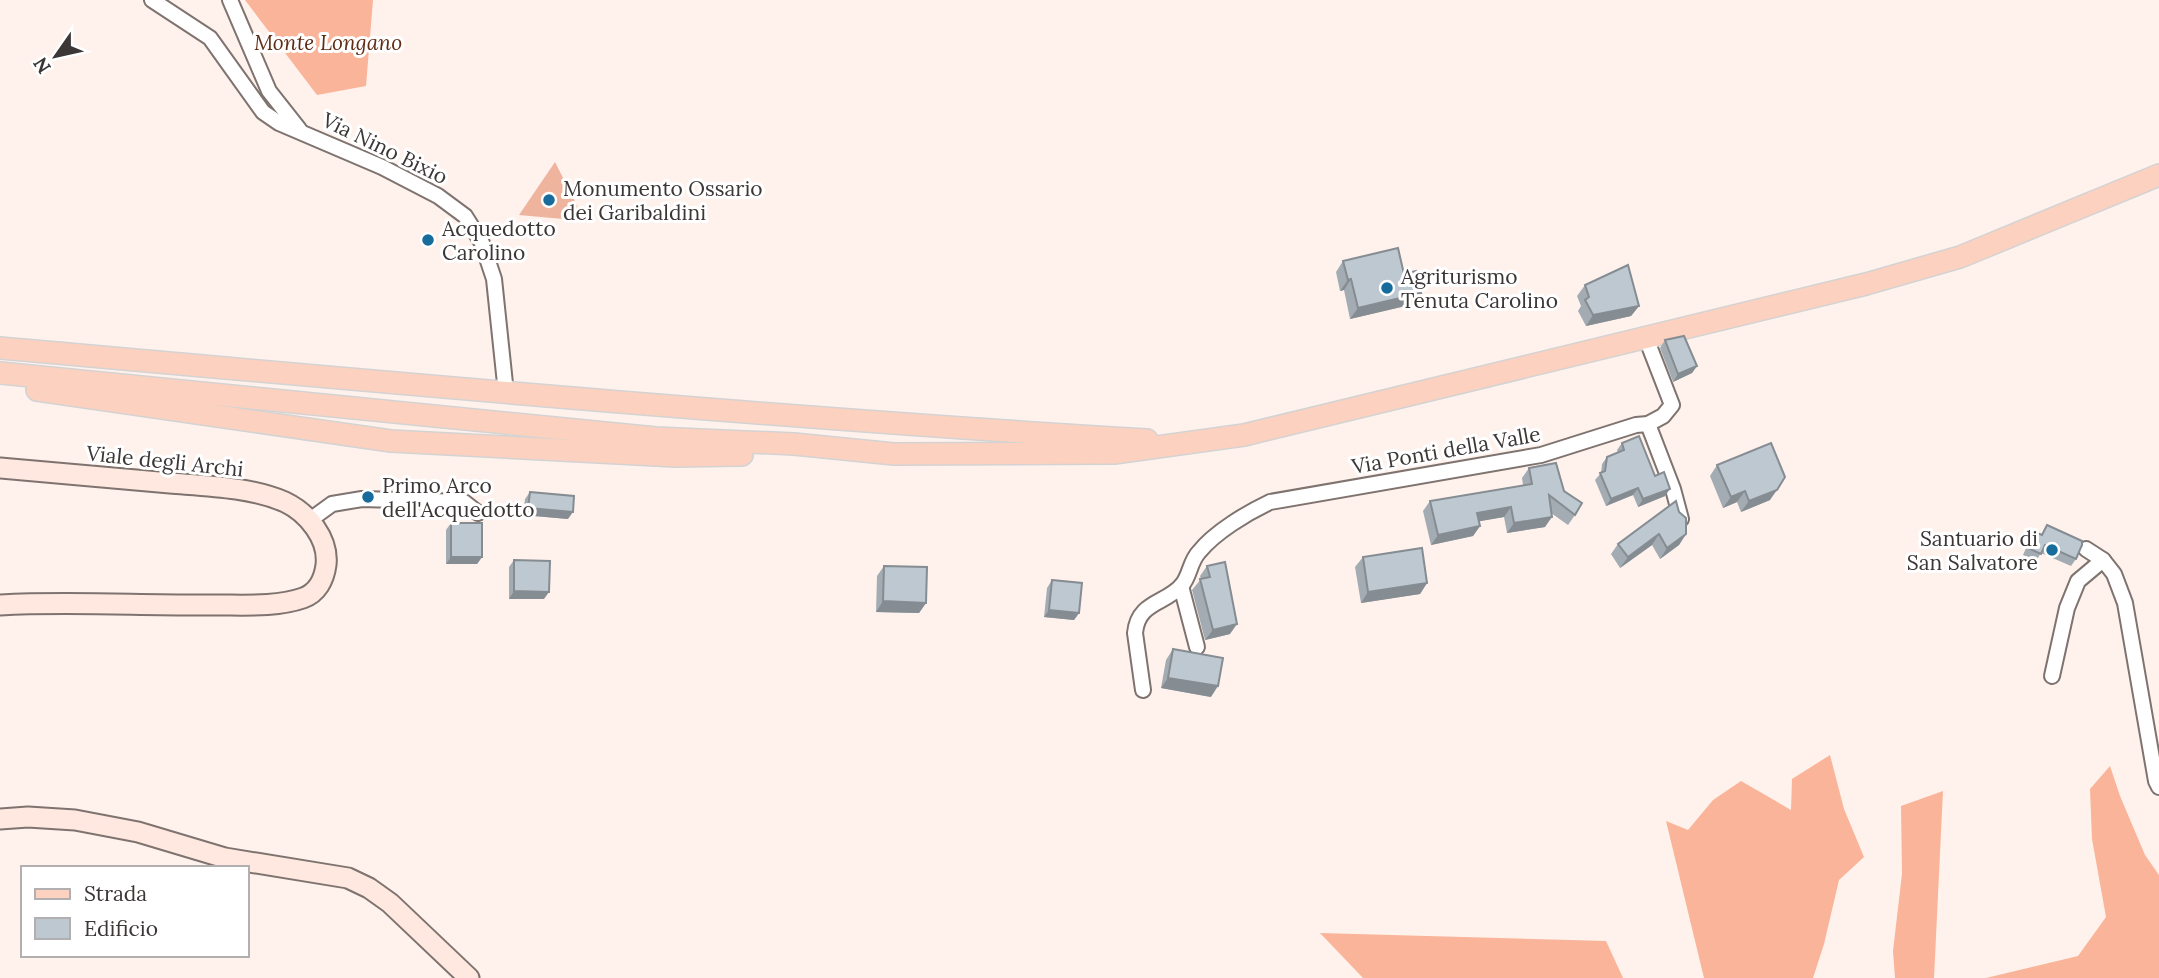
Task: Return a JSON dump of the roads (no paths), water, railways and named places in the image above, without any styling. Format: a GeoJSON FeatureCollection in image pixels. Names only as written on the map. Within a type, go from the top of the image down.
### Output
{"type":"FeatureCollection","features":[{"type":"Feature","properties":{"kind":"main road"},"geometry":{"type":"LineString","coordinates":[[0,384],[391,440],[675,456],[1114,453],[1244,435],[1866,284],[1960,257],[2159,175]]}},
{"type":"Feature","properties":{"kind":"main road"},"geometry":{"type":"LineString","coordinates":[[0,348],[506,393],[1002,432],[1188,442]]}},
{"type":"Feature","properties":{"kind":"main road"},"geometry":{"type":"LineString","coordinates":[[0,373],[656,438],[794,444],[894,454]]}},
{"type":"Feature","properties":{"kind":"main road","name":"Viale degli Archi"},"geometry":{"type":"LineString","coordinates":[[0,468],[237,489],[286,502],[310,520]]}},
{"type":"Feature","properties":{"kind":"main road"},"geometry":{"type":"LineString","coordinates":[[0,606],[44,603],[236,605],[300,599],[315,591],[326,566],[321,537],[310,520]]}},
{"type":"Feature","properties":{"kind":"main road"},"geometry":{"type":"LineString","coordinates":[[0,819],[28,817],[75,820],[138,832],[225,858],[348,878],[369,888],[390,903],[469,978]]}},
{"type":"Feature","properties":{"kind":"street","name":"Via Nino Bixio"},"geometry":{"type":"LineString","coordinates":[[152,0],[211,38],[263,112],[279,123],[382,167],[438,195],[465,216],[482,243],[495,279],[506,393]]}},
{"type":"Feature","properties":{"kind":"street"},"geometry":{"type":"LineString","coordinates":[[230,0],[269,91],[300,131]]}},
{"type":"Feature","properties":{"kind":"street"},"geometry":{"type":"LineString","coordinates":[[1646,338],[1672,405],[1663,416],[1648,424],[1673,489],[1681,519]]}},
{"type":"Feature","properties":{"kind":"street","name":"Via Ponti della Valle"},"geometry":{"type":"LineString","coordinates":[[1181,586],[1200,550],[1247,513],[1270,502],[1541,456],[1636,425],[1648,424]]}},
{"type":"Feature","properties":{"kind":"street"},"geometry":{"type":"LineString","coordinates":[[310,520],[332,504],[362,499],[464,502],[478,513]]}},
{"type":"Feature","properties":{"kind":"street"},"geometry":{"type":"LineString","coordinates":[[2086,549],[2103,560],[2114,574],[2125,603],[2159,787]]}},
{"type":"Feature","properties":{"kind":"street"},"geometry":{"type":"LineString","coordinates":[[2052,676],[2067,608],[2078,581],[2103,560]]}},
{"type":"Feature","properties":{"kind":"street"},"geometry":{"type":"LineString","coordinates":[[1143,690],[1135,624],[1152,604],[1181,586],[1197,648]]}},
{"type":"Feature","properties":{"kind":"place","name":"Monumento Ossario dei Garibaldini"},"geometry":{"type":"Point","coordinates":[549,200]}},
{"type":"Feature","properties":{"kind":"place","name":"Acquedotto Carolino"},"geometry":{"type":"Point","coordinates":[428,240]}},
{"type":"Feature","properties":{"kind":"place","name":"Agriturismo Tenuta Carolino"},"geometry":{"type":"Point","coordinates":[1387,288]}},
{"type":"Feature","properties":{"kind":"place","name":"Primo Arco dell'Acquedotto"},"geometry":{"type":"Point","coordinates":[368,497]}},
{"type":"Feature","properties":{"kind":"place","name":"Santuario di San Salvatore"},"geometry":{"type":"Point","coordinates":[2052,550]}},
{"type":"Feature","properties":{"kind":"park label","name":"Monte Longano"},"geometry":{"type":"Point","coordinates":[328,42]}}]}
